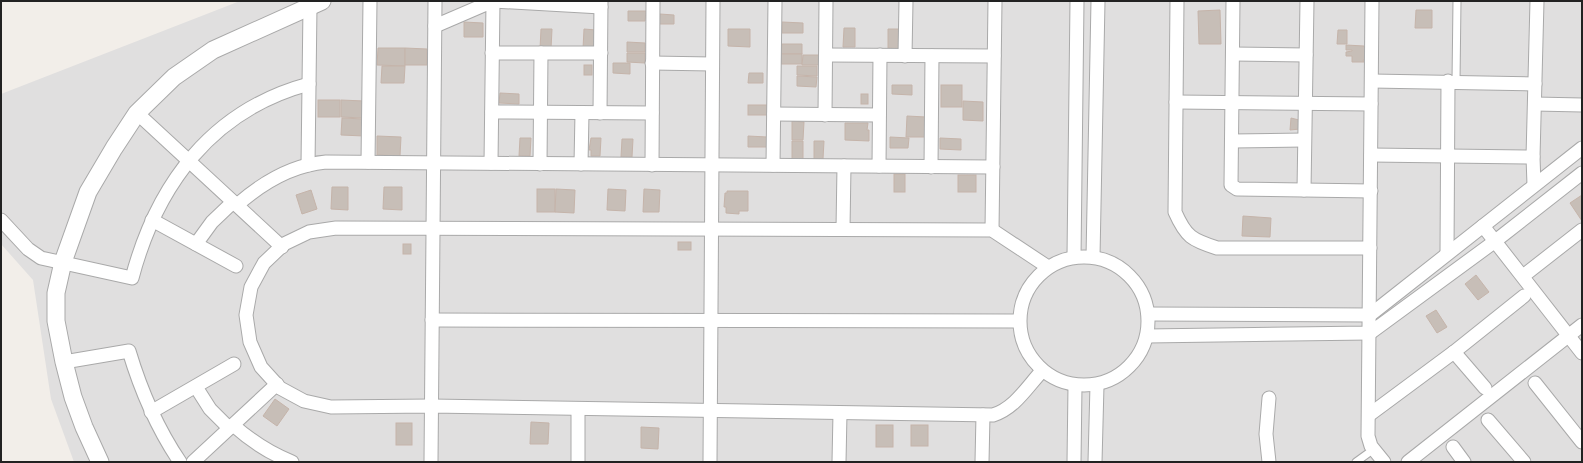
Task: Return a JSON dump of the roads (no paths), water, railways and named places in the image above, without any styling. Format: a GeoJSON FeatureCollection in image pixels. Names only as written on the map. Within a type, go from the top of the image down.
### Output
{"type":"FeatureCollection","features":[{"type":"Feature","properties":{"kind":"street"},"geometry":{"type":"LineString","coordinates":[[368,162],[370,1]]}},
{"type":"Feature","properties":{"kind":"street"},"geometry":{"type":"LineString","coordinates":[[431,462],[435,1]]}},
{"type":"Feature","properties":{"kind":"street"},"geometry":{"type":"LineString","coordinates":[[435,26],[493,1],[491,163]]}},
{"type":"Feature","properties":{"kind":"street"},"geometry":{"type":"LineString","coordinates":[[493,1],[601,4],[600,113]]}},
{"type":"Feature","properties":{"kind":"street"},"geometry":{"type":"LineString","coordinates":[[652,164],[653,1]]}},
{"type":"Feature","properties":{"kind":"street"},"geometry":{"type":"LineString","coordinates":[[710,462],[713,1]]}},
{"type":"Feature","properties":{"kind":"street"},"geometry":{"type":"LineString","coordinates":[[773,165],[774,1]]}},
{"type":"Feature","properties":{"kind":"street"},"geometry":{"type":"LineString","coordinates":[[825,115],[826,1]]}},
{"type":"Feature","properties":{"kind":"street"},"geometry":{"type":"LineString","coordinates":[[905,56],[906,1]]}},
{"type":"Feature","properties":{"kind":"street"},"geometry":{"type":"LineString","coordinates":[[992,230],[995,1]]}},
{"type":"Feature","properties":{"kind":"street"},"geometry":{"type":"LineString","coordinates":[[1074,257],[1077,1]]}},
{"type":"Feature","properties":{"kind":"street"},"geometry":{"type":"LineString","coordinates":[[1093,257],[1098,1]]}},
{"type":"Feature","properties":{"kind":"street"},"geometry":{"type":"LineString","coordinates":[[1177,1],[1175,212],[1182,229],[1196,242],[1217,248],[1370,248]]}},
{"type":"Feature","properties":{"kind":"street"},"geometry":{"type":"LineString","coordinates":[[1233,1],[1231,185],[1234,188],[1371,191]]}},
{"type":"Feature","properties":{"kind":"street"},"geometry":{"type":"LineString","coordinates":[[1304,190],[1307,1]]}},
{"type":"Feature","properties":{"kind":"street"},"geometry":{"type":"LineString","coordinates":[[1372,1],[1368,436],[1374,450],[1384,462]]}},
{"type":"Feature","properties":{"kind":"street"},"geometry":{"type":"LineString","coordinates":[[1534,185],[1537,1]]}},
{"type":"Feature","properties":{"kind":"street"},"geometry":{"type":"LineString","coordinates":[[100,462],[84,427],[64,362],[56,321],[56,293],[63,262],[88,192],[114,148],[137,114],[174,77],[213,50],[316,4],[309,84],[308,165]]}},
{"type":"Feature","properties":{"kind":"street"},"geometry":{"type":"LineString","coordinates":[[492,52],[601,53]]}},
{"type":"Feature","properties":{"kind":"street"},"geometry":{"type":"LineString","coordinates":[[540,53],[540,164]]}},
{"type":"Feature","properties":{"kind":"street"},"geometry":{"type":"LineString","coordinates":[[1233,54],[1306,55]]}},
{"type":"Feature","properties":{"kind":"street"},"geometry":{"type":"LineString","coordinates":[[826,55],[994,56]]}},
{"type":"Feature","properties":{"kind":"street"},"geometry":{"type":"LineString","coordinates":[[879,166],[880,55]]}},
{"type":"Feature","properties":{"kind":"street"},"geometry":{"type":"LineString","coordinates":[[931,167],[932,56]]}},
{"type":"Feature","properties":{"kind":"street"},"geometry":{"type":"LineString","coordinates":[[652,63],[712,64]]}},
{"type":"Feature","properties":{"kind":"street"},"geometry":{"type":"LineString","coordinates":[[1372,81],[1452,81],[1535,84]]}},
{"type":"Feature","properties":{"kind":"street"},"geometry":{"type":"LineString","coordinates":[[1447,253],[1448,155],[1452,81]]}},
{"type":"Feature","properties":{"kind":"street"},"geometry":{"type":"LineString","coordinates":[[1,220],[28,249],[41,258],[132,278],[144,239],[152,220],[168,190],[189,161],[214,134],[243,112],[275,95],[309,84]]}},
{"type":"Feature","properties":{"kind":"street"},"geometry":{"type":"LineString","coordinates":[[1176,102],[1371,104]]}},
{"type":"Feature","properties":{"kind":"street"},"geometry":{"type":"LineString","coordinates":[[1535,104],[1582,105]]}},
{"type":"Feature","properties":{"kind":"street"},"geometry":{"type":"LineString","coordinates":[[492,112],[652,114]]}},
{"type":"Feature","properties":{"kind":"street"},"geometry":{"type":"LineString","coordinates":[[582,113],[582,164]]}},
{"type":"Feature","properties":{"kind":"street"},"geometry":{"type":"LineString","coordinates":[[137,114],[282,246]]}},
{"type":"Feature","properties":{"kind":"street"},"geometry":{"type":"LineString","coordinates":[[774,114],[879,115]]}},
{"type":"Feature","properties":{"kind":"street"},"geometry":{"type":"LineString","coordinates":[[1232,141],[1304,140]]}},
{"type":"Feature","properties":{"kind":"street"},"geometry":{"type":"LineString","coordinates":[[1148,314],[1370,315],[1582,148]]}},
{"type":"Feature","properties":{"kind":"street"},"geometry":{"type":"LineString","coordinates":[[1371,155],[1534,157]]}},
{"type":"Feature","properties":{"kind":"street"},"geometry":{"type":"LineString","coordinates":[[196,244],[212,222],[269,181],[308,165],[326,162],[993,167]]}},
{"type":"Feature","properties":{"kind":"street"},"geometry":{"type":"LineString","coordinates":[[843,229],[844,166]]}},
{"type":"Feature","properties":{"kind":"street"},"geometry":{"type":"LineString","coordinates":[[1147,336],[1370,333],[1494,242],[1582,173]]}},
{"type":"Feature","properties":{"kind":"street"},"geometry":{"type":"LineString","coordinates":[[152,220],[236,266]]}},
{"type":"Feature","properties":{"kind":"street"},"geometry":{"type":"LineString","coordinates":[[1483,226],[1582,353]]}},
{"type":"Feature","properties":{"kind":"street"},"geometry":{"type":"LineString","coordinates":[[1042,371],[1012,406],[1003,412],[993,415],[711,412],[431,406],[330,407],[304,401],[280,388],[261,367],[250,342],[246,315],[251,288],[264,263],[282,246],[309,232],[336,228],[433,227],[992,230],[1048,267]]}},
{"type":"Feature","properties":{"kind":"street"},"geometry":{"type":"LineString","coordinates":[[1523,276],[1582,230]]}},
{"type":"Feature","properties":{"kind":"street"},"geometry":{"type":"LineString","coordinates":[[1074,257],[1093,257],[1113,263],[1130,276],[1143,294],[1148,314],[1147,336],[1140,353],[1129,368],[1114,379],[1097,385],[1075,386],[1060,382],[1042,371],[1032,360],[1023,342],[1019,321],[1023,300],[1029,288],[1048,267],[1060,261],[1074,257]]}},
{"type":"Feature","properties":{"kind":"street"},"geometry":{"type":"LineString","coordinates":[[1369,415],[1454,352],[1524,296]]}},
{"type":"Feature","properties":{"kind":"street"},"geometry":{"type":"LineString","coordinates":[[432,320],[1019,321]]}},
{"type":"Feature","properties":{"kind":"street"},"geometry":{"type":"LineString","coordinates":[[1408,462],[1582,325]]}},
{"type":"Feature","properties":{"kind":"street"},"geometry":{"type":"LineString","coordinates":[[64,362],[129,351],[135,372],[151,412],[180,462]]}},
{"type":"Feature","properties":{"kind":"street"},"geometry":{"type":"LineString","coordinates":[[1454,352],[1485,388]]}},
{"type":"Feature","properties":{"kind":"street"},"geometry":{"type":"LineString","coordinates":[[151,412],[234,364]]}},
{"type":"Feature","properties":{"kind":"street"},"geometry":{"type":"LineString","coordinates":[[1535,383],[1582,442]]}},
{"type":"Feature","properties":{"kind":"street"},"geometry":{"type":"LineString","coordinates":[[193,462],[277,384]]}},
{"type":"Feature","properties":{"kind":"street"},"geometry":{"type":"LineString","coordinates":[[1095,462],[1097,385]]}},
{"type":"Feature","properties":{"kind":"street"},"geometry":{"type":"LineString","coordinates":[[1074,462],[1075,386]]}},
{"type":"Feature","properties":{"kind":"street"},"geometry":{"type":"LineString","coordinates":[[196,387],[210,409],[231,427],[266,450],[292,462]]}},
{"type":"Feature","properties":{"kind":"street"},"geometry":{"type":"LineString","coordinates":[[1269,398],[1266,434],[1269,462]]}},
{"type":"Feature","properties":{"kind":"street"},"geometry":{"type":"LineString","coordinates":[[578,409],[578,462]]}},
{"type":"Feature","properties":{"kind":"street"},"geometry":{"type":"LineString","coordinates":[[839,462],[840,413]]}},
{"type":"Feature","properties":{"kind":"street"},"geometry":{"type":"LineString","coordinates":[[982,415],[982,462]]}},
{"type":"Feature","properties":{"kind":"street"},"geometry":{"type":"LineString","coordinates":[[1488,420],[1524,462]]}},
{"type":"Feature","properties":{"kind":"street"},"geometry":{"type":"LineString","coordinates":[[1453,447],[1464,462]]}},
{"type":"Feature","properties":{"kind":"lane"},"geometry":{"type":"LineString","coordinates":[[1452,81],[1457,1]]}},
{"type":"Feature","properties":{"kind":"lane"},"geometry":{"type":"LineString","coordinates":[[1356,462],[1374,450]]}}]}
